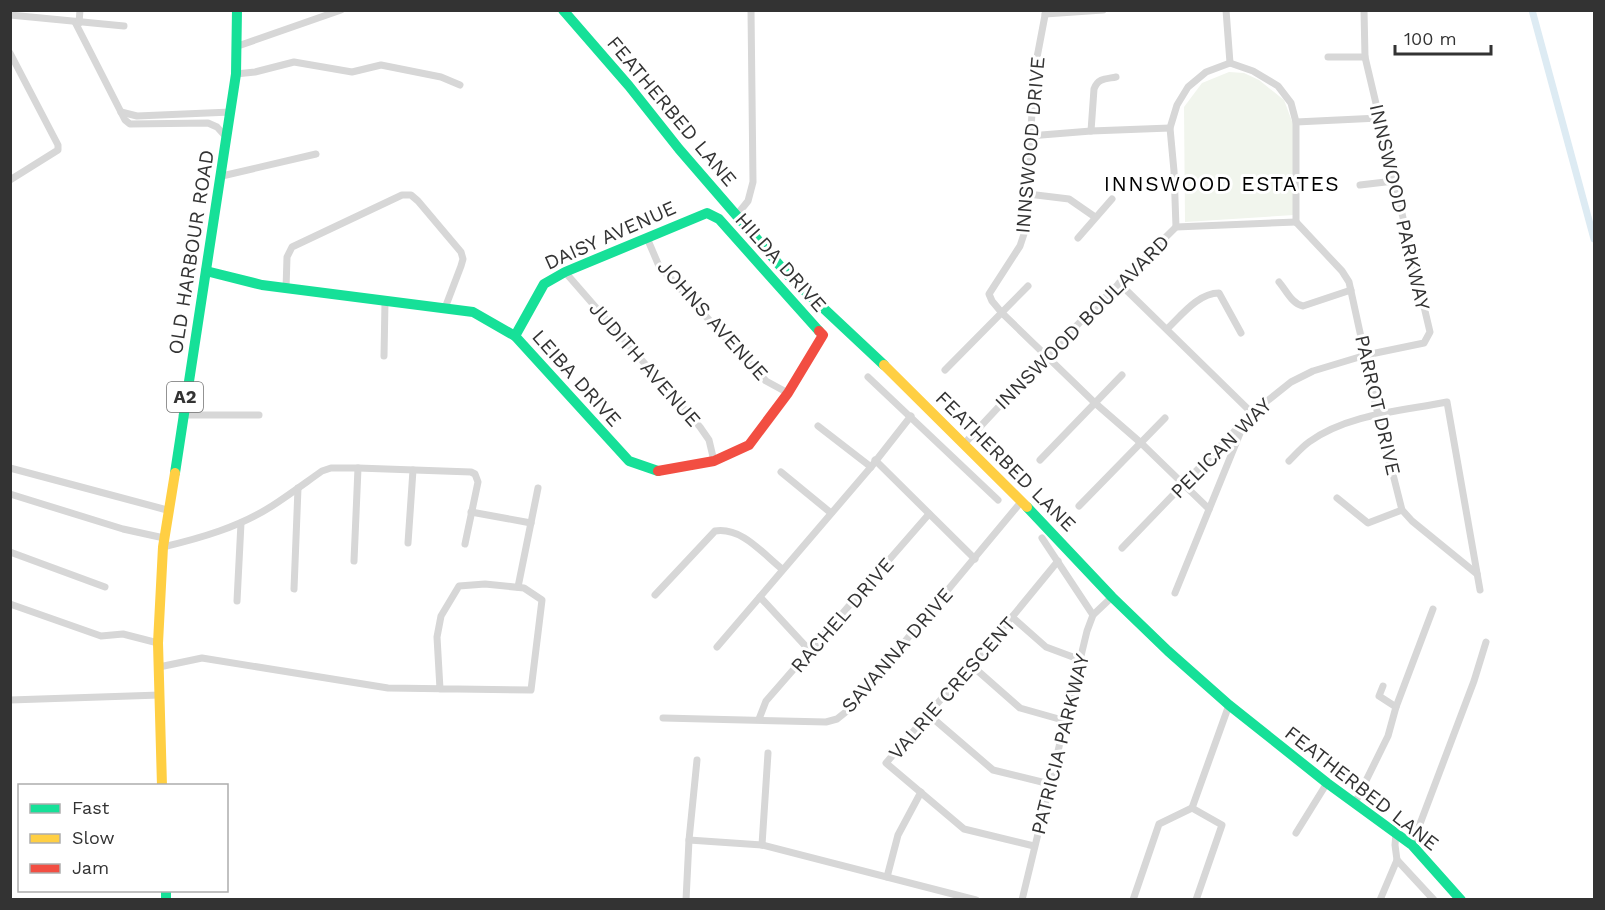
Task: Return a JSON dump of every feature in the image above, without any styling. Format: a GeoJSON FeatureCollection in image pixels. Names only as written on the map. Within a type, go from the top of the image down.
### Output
{"type":"FeatureCollection","features":[{"type":"Feature","properties":{"kind":"main road","name":"OLD HARBOUR ROAD"},"geometry":{"type":"LineString","coordinates":[[162,784],[158,643],[167,510],[231,112],[238,46],[237,10]]}},
{"type":"Feature","properties":{"kind":"main road","name":"FEATHERBED LANE"},"geometry":{"type":"LineString","coordinates":[[562,10],[788,275],[923,402],[1046,526],[1112,597],[1229,705],[1327,783],[1412,845],[1461,900]]}},
{"type":"Feature","properties":{"kind":"main road","name":"DAISY AVENUE"},"geometry":{"type":"LineString","coordinates":[[515,336],[544,284],[566,272],[699,215],[712,214]]}},
{"type":"Feature","properties":{"kind":"main road","name":"HILDA DRIVE"},"geometry":{"type":"LineString","coordinates":[[712,214],[823,335]]}},
{"type":"Feature","properties":{"kind":"main road","name":"LEIBA DRIVE"},"geometry":{"type":"LineString","coordinates":[[206,272],[286,289],[473,312],[515,336],[629,461],[660,472],[714,461],[749,445],[788,393],[823,335]]}},
{"type":"Feature","properties":{"kind":"street"},"geometry":{"type":"LineString","coordinates":[[80,10],[77,22],[125,120],[136,126],[208,123],[217,127],[227,138]]}},
{"type":"Feature","properties":{"kind":"street"},"geometry":{"type":"LineString","coordinates":[[238,46],[341,10]]}},
{"type":"Feature","properties":{"kind":"street"},"geometry":{"type":"LineString","coordinates":[[736,216],[748,201],[753,182],[751,10]]}},
{"type":"Feature","properties":{"kind":"street"},"geometry":{"type":"LineString","coordinates":[[1046,12],[1103,10]]}},
{"type":"Feature","properties":{"kind":"street"},"geometry":{"type":"LineString","coordinates":[[1226,10],[1230,63],[1253,71],[1278,86],[1291,103],[1296,122],[1296,222]]}},
{"type":"Feature","properties":{"kind":"street","name":"INNSWOOD PARKWAY"},"geometry":{"type":"LineString","coordinates":[[1364,10],[1365,57],[1430,333],[1424,343],[1366,355]]}},
{"type":"Feature","properties":{"kind":"street","name":"INNSWOOD DRIVE"},"geometry":{"type":"LineString","coordinates":[[1046,12],[1035,69],[1024,234],[1020,246],[992,287],[990,294],[992,301],[1095,403],[1141,443],[1209,509]]}},
{"type":"Feature","properties":{"kind":"street"},"geometry":{"type":"LineString","coordinates":[[10,15],[124,26]]}},
{"type":"Feature","properties":{"kind":"street"},"geometry":{"type":"LineString","coordinates":[[10,52],[58,145],[58,150],[10,180]]}},
{"type":"Feature","properties":{"kind":"street"},"geometry":{"type":"LineString","coordinates":[[1328,57],[1365,57]]}},
{"type":"Feature","properties":{"kind":"street"},"geometry":{"type":"LineString","coordinates":[[236,74],[255,72],[294,62],[352,72],[381,65],[441,77],[460,85]]}},
{"type":"Feature","properties":{"kind":"street","name":"INNSWOOD BOULAVARD"},"geometry":{"type":"LineString","coordinates":[[1176,227],[1170,128],[1178,105],[1188,87],[1206,72],[1230,63]]}},
{"type":"Feature","properties":{"kind":"street"},"geometry":{"type":"LineString","coordinates":[[1091,131],[1096,83],[1116,77]]}},
{"type":"Feature","properties":{"kind":"street"},"geometry":{"type":"LineString","coordinates":[[121,112],[137,116],[231,112]]}},
{"type":"Feature","properties":{"kind":"street"},"geometry":{"type":"LineString","coordinates":[[1296,122],[1379,118]]}},
{"type":"Feature","properties":{"kind":"street"},"geometry":{"type":"LineString","coordinates":[[1029,136],[1170,128]]}},
{"type":"Feature","properties":{"kind":"street"},"geometry":{"type":"LineString","coordinates":[[222,176],[316,154]]}},
{"type":"Feature","properties":{"kind":"street"},"geometry":{"type":"LineString","coordinates":[[1360,185],[1394,180]]}},
{"type":"Feature","properties":{"kind":"street"},"geometry":{"type":"LineString","coordinates":[[1028,194],[1069,199],[1095,217]]}},
{"type":"Feature","properties":{"kind":"street"},"geometry":{"type":"LineString","coordinates":[[286,289],[287,256],[292,247],[402,195],[411,195],[461,252],[463,259],[445,308]]}},
{"type":"Feature","properties":{"kind":"street"},"geometry":{"type":"LineString","coordinates":[[1078,238],[1112,199]]}},
{"type":"Feature","properties":{"kind":"street","name":"INNSWOOD BOULAVARD"},"geometry":{"type":"LineString","coordinates":[[964,444],[1047,355],[1176,227],[1296,222]]}},
{"type":"Feature","properties":{"kind":"street","name":"PARROT DRIVE"},"geometry":{"type":"LineString","coordinates":[[1296,222],[1342,271],[1349,282],[1378,415],[1402,510]]}},
{"type":"Feature","properties":{"kind":"street","name":"JOHNS AVENUE"},"geometry":{"type":"LineString","coordinates":[[647,238],[659,266],[766,381],[788,393]]}},
{"type":"Feature","properties":{"kind":"street"},"geometry":{"type":"LineString","coordinates":[[763,268],[775,259]]}},
{"type":"Feature","properties":{"kind":"street","name":"JUDITH AVENUE"},"geometry":{"type":"LineString","coordinates":[[566,272],[700,427],[709,440],[714,461]]}},
{"type":"Feature","properties":{"kind":"street"},"geometry":{"type":"LineString","coordinates":[[1279,282],[1293,301],[1303,306],[1351,290]]}},
{"type":"Feature","properties":{"kind":"street"},"geometry":{"type":"LineString","coordinates":[[1119,283],[1252,413]]}},
{"type":"Feature","properties":{"kind":"street"},"geometry":{"type":"LineString","coordinates":[[945,370],[1028,286]]}},
{"type":"Feature","properties":{"kind":"street"},"geometry":{"type":"LineString","coordinates":[[1167,329],[1194,302],[1214,292],[1219,293],[1241,333]]}},
{"type":"Feature","properties":{"kind":"street"},"geometry":{"type":"LineString","coordinates":[[384,356],[385,302]]}},
{"type":"Feature","properties":{"kind":"street","name":"PELICAN WAY"},"geometry":{"type":"LineString","coordinates":[[1122,548],[1252,413],[1291,382],[1313,371],[1366,355]]}},
{"type":"Feature","properties":{"kind":"street"},"geometry":{"type":"LineString","coordinates":[[1040,460],[1122,375]]}},
{"type":"Feature","properties":{"kind":"street"},"geometry":{"type":"LineString","coordinates":[[868,377],[998,500]]}},
{"type":"Feature","properties":{"kind":"street"},"geometry":{"type":"LineString","coordinates":[[1288,461],[1310,442],[1341,425],[1378,415],[1447,402],[1480,590]]}},
{"type":"Feature","properties":{"kind":"street"},"geometry":{"type":"LineString","coordinates":[[182,415],[259,415]]}},
{"type":"Feature","properties":{"kind":"street"},"geometry":{"type":"LineString","coordinates":[[717,647],[911,416]]}},
{"type":"Feature","properties":{"kind":"street"},"geometry":{"type":"LineString","coordinates":[[1080,506],[1165,418]]}},
{"type":"Feature","properties":{"kind":"street"},"geometry":{"type":"LineString","coordinates":[[1175,593],[1245,421]]}},
{"type":"Feature","properties":{"kind":"street"},"geometry":{"type":"LineString","coordinates":[[818,426],[873,463],[975,559]]}},
{"type":"Feature","properties":{"kind":"street"},"geometry":{"type":"LineString","coordinates":[[10,468],[167,510]]}},
{"type":"Feature","properties":{"kind":"street"},"geometry":{"type":"LineString","coordinates":[[10,494],[164,542],[204,537],[241,523],[272,506],[322,471],[331,468],[471,472],[475,474],[478,482],[465,544]]}},
{"type":"Feature","properties":{"kind":"street"},"geometry":{"type":"LineString","coordinates":[[354,561],[358,468]]}},
{"type":"Feature","properties":{"kind":"street"},"geometry":{"type":"LineString","coordinates":[[408,543],[413,470]]}},
{"type":"Feature","properties":{"kind":"street"},"geometry":{"type":"LineString","coordinates":[[781,472],[831,513]]}},
{"type":"Feature","properties":{"kind":"street"},"geometry":{"type":"LineString","coordinates":[[294,589],[298,488]]}},
{"type":"Feature","properties":{"kind":"street"},"geometry":{"type":"LineString","coordinates":[[518,587],[538,488]]}},
{"type":"Feature","properties":{"kind":"street"},"geometry":{"type":"LineString","coordinates":[[1337,498],[1368,523],[1402,510],[1412,521],[1478,574]]}},
{"type":"Feature","properties":{"kind":"street","name":"SAVANNA DRIVE"},"geometry":{"type":"LineString","coordinates":[[663,718],[826,722],[837,719],[847,711],[1021,502]]}},
{"type":"Feature","properties":{"kind":"street"},"geometry":{"type":"LineString","coordinates":[[471,512],[531,523]]}},
{"type":"Feature","properties":{"kind":"street","name":"RACHEL DRIVE"},"geometry":{"type":"LineString","coordinates":[[759,719],[766,701],[929,514]]}},
{"type":"Feature","properties":{"kind":"street"},"geometry":{"type":"LineString","coordinates":[[237,601],[241,523]]}},
{"type":"Feature","properties":{"kind":"street"},"geometry":{"type":"LineString","coordinates":[[655,595],[716,531],[728,529],[740,534],[782,569]]}},
{"type":"Feature","properties":{"kind":"street"},"geometry":{"type":"LineString","coordinates":[[1042,538],[1093,615],[1112,597]]}},
{"type":"Feature","properties":{"kind":"street"},"geometry":{"type":"LineString","coordinates":[[10,552],[105,587]]}},
{"type":"Feature","properties":{"kind":"street","name":"VALRIE CRESCENT"},"geometry":{"type":"LineString","coordinates":[[1034,846],[964,829],[886,763],[1058,561]]}},
{"type":"Feature","properties":{"kind":"street"},"geometry":{"type":"LineString","coordinates":[[159,667],[202,658],[388,688],[440,689],[531,690],[542,600],[524,588],[485,584],[459,586],[441,616],[437,637],[440,689]]}},
{"type":"Feature","properties":{"kind":"street"},"geometry":{"type":"LineString","coordinates":[[760,597],[811,652]]}},
{"type":"Feature","properties":{"kind":"street"},"geometry":{"type":"LineString","coordinates":[[10,604],[101,636],[123,634],[158,643]]}},
{"type":"Feature","properties":{"kind":"street"},"geometry":{"type":"LineString","coordinates":[[1355,803],[1388,736],[1396,706],[1433,609]]}},
{"type":"Feature","properties":{"kind":"street","name":"PATRICIA PARKWAY"},"geometry":{"type":"LineString","coordinates":[[1022,900],[1082,660],[1087,631],[1093,615]]}},
{"type":"Feature","properties":{"kind":"street"},"geometry":{"type":"LineString","coordinates":[[1012,617],[1046,647],[1082,660]]}},
{"type":"Feature","properties":{"kind":"street"},"geometry":{"type":"LineString","coordinates":[[1412,845],[1474,681],[1486,642]]}},
{"type":"Feature","properties":{"kind":"street"},"geometry":{"type":"LineString","coordinates":[[970,664],[1020,708],[1066,721]]}},
{"type":"Feature","properties":{"kind":"street"},"geometry":{"type":"LineString","coordinates":[[1383,686],[1379,696],[1396,706]]}},
{"type":"Feature","properties":{"kind":"street"},"geometry":{"type":"LineString","coordinates":[[10,700],[160,695]]}},
{"type":"Feature","properties":{"kind":"street"},"geometry":{"type":"LineString","coordinates":[[1133,900],[1159,824],[1192,808],[1229,705]]}},
{"type":"Feature","properties":{"kind":"street"},"geometry":{"type":"LineString","coordinates":[[929,715],[993,770],[1050,784]]}},
{"type":"Feature","properties":{"kind":"street"},"geometry":{"type":"LineString","coordinates":[[762,844],[768,753]]}},
{"type":"Feature","properties":{"kind":"street"},"geometry":{"type":"LineString","coordinates":[[686,900],[697,760]]}},
{"type":"Feature","properties":{"kind":"street"},"geometry":{"type":"LineString","coordinates":[[1296,833],[1327,783]]}},
{"type":"Feature","properties":{"kind":"street"},"geometry":{"type":"LineString","coordinates":[[887,878],[898,835],[921,792]]}},
{"type":"Feature","properties":{"kind":"street"},"geometry":{"type":"LineString","coordinates":[[1192,808],[1222,825],[1196,900]]}},
{"type":"Feature","properties":{"kind":"street"},"geometry":{"type":"LineString","coordinates":[[1380,900],[1397,860],[1396,833]]}},
{"type":"Feature","properties":{"kind":"street"},"geometry":{"type":"LineString","coordinates":[[689,840],[762,844],[976,900]]}},
{"type":"Feature","properties":{"kind":"street"},"geometry":{"type":"LineString","coordinates":[[1397,860],[1434,900]]}},
{"type":"Feature","properties":{"kind":"shaded area"},"geometry":{"type":"Polygon","coordinates":[[[1229,72],[1244,73],[1259,80],[1284,100],[1293,124],[1294,215],[1185,222],[1184,107],[1202,83],[1229,72]]]}},
{"type":"Feature","properties":{"kind":"waterway"},"geometry":{"type":"LineString","coordinates":[[1532,10],[1594,239]]}},
{"type":"Feature","properties":{"kind":"traffic: fast"},"geometry":{"type":"LineString","coordinates":[[175,473],[236,74],[237,10]]}},
{"type":"Feature","properties":{"kind":"traffic: fast"},"geometry":{"type":"LineString","coordinates":[[563,10],[788,275],[884,365]]}},
{"type":"Feature","properties":{"kind":"traffic: fast"},"geometry":{"type":"LineString","coordinates":[[515,336],[544,284],[565,272],[707,213],[719,219],[819,331]]}},
{"type":"Feature","properties":{"kind":"traffic: fast"},"geometry":{"type":"LineString","coordinates":[[206,271],[262,285],[473,312],[515,336],[629,461],[658,471]]}},
{"type":"Feature","properties":{"kind":"traffic: fast"},"geometry":{"type":"LineString","coordinates":[[1027,507],[1112,597],[1168,651],[1229,705],[1327,783],[1412,845],[1461,900]]}},
{"type":"Feature","properties":{"kind":"traffic: fast"},"geometry":{"type":"LineString","coordinates":[[166,892],[166,900]]}},
{"type":"Feature","properties":{"kind":"traffic: slow"},"geometry":{"type":"LineString","coordinates":[[884,365],[1027,507]]}},
{"type":"Feature","properties":{"kind":"traffic: slow"},"geometry":{"type":"LineString","coordinates":[[162,784],[158,643],[163,547],[175,473]]}},
{"type":"Feature","properties":{"kind":"traffic: jam"},"geometry":{"type":"LineString","coordinates":[[658,471],[714,461],[749,445],[788,393],[823,335],[819,331]]}},
{"type":"Feature","properties":{"kind":"district","name":"INNSWOOD ESTATES"},"geometry":{"type":"Point","coordinates":[1222,184]}}]}
